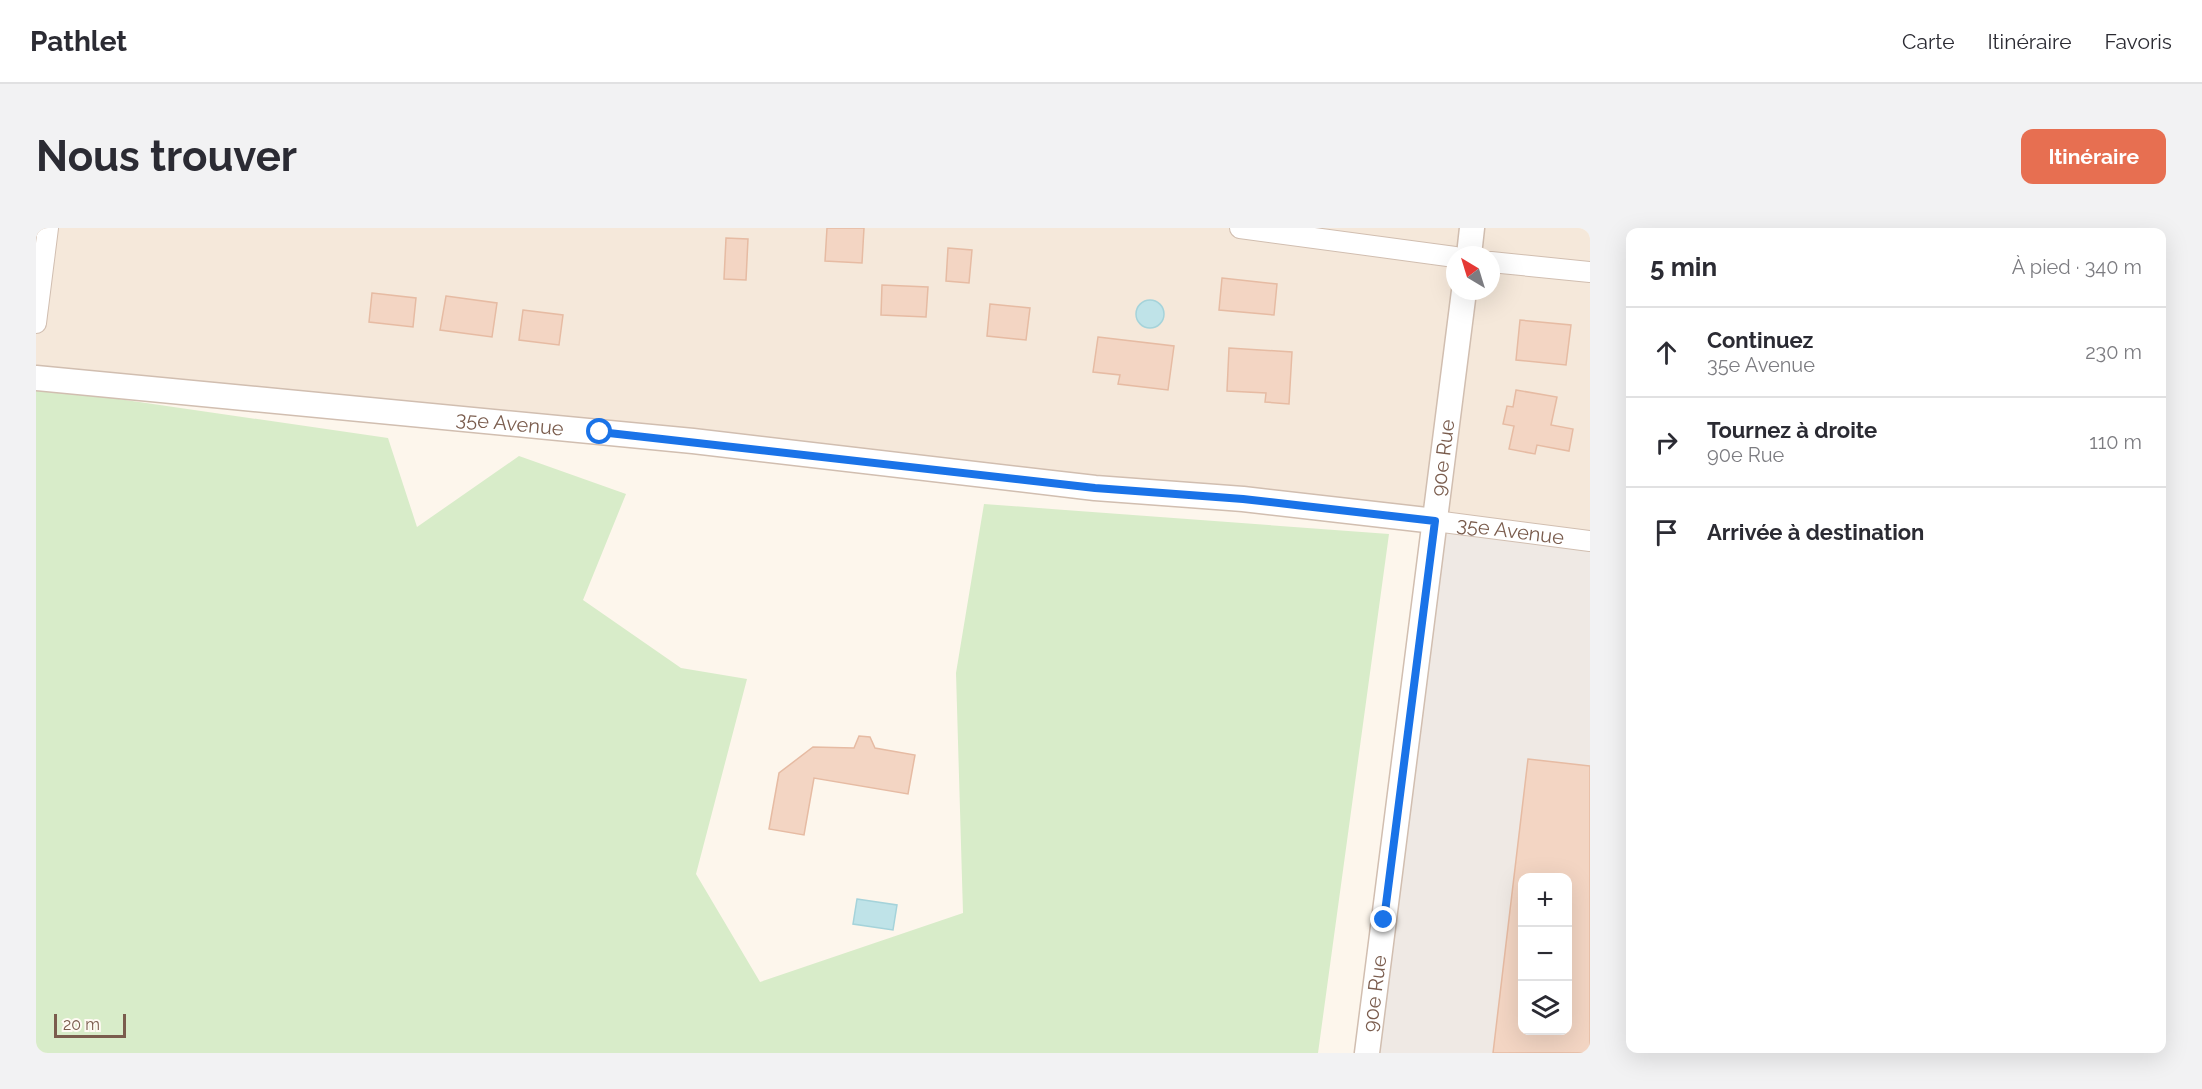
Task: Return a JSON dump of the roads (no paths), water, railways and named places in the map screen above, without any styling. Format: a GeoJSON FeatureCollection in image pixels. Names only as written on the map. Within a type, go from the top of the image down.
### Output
{"type":"FeatureCollection","features":[{"type":"Feature","properties":{"kind":"street"},"geometry":{"type":"LineString","coordinates":[[36,323],[48,228]]}},
{"type":"Feature","properties":{"kind":"street"},"geometry":{"type":"LineString","coordinates":[[1240,228],[1446,256]]}},
{"type":"Feature","properties":{"kind":"street"},"geometry":{"type":"LineString","coordinates":[[1470,246],[1472,228]]}},
{"type":"Feature","properties":{"kind":"street"},"geometry":{"type":"LineString","coordinates":[[1500,263],[1590,272]]}},
{"type":"Feature","properties":{"kind":"street","name":"90e Rue"},"geometry":{"type":"LineString","coordinates":[[1367,1053],[1463,300]]}},
{"type":"Feature","properties":{"kind":"street","name":"35e Avenue"},"geometry":{"type":"LineString","coordinates":[[36,378],[693,441],[1095,488],[1243,499],[1590,541]]}},
{"type":"Feature","properties":{"kind":"water"},"geometry":{"type":"Polygon","coordinates":[[[1150,300],[1160,304],[1164,314],[1160,324],[1150,328],[1140,324],[1136,314],[1140,304],[1150,300]]]}},
{"type":"Feature","properties":{"kind":"water"},"geometry":{"type":"Polygon","coordinates":[[[857,899],[897,905],[893,930],[853,924],[857,899]]]}}]}
